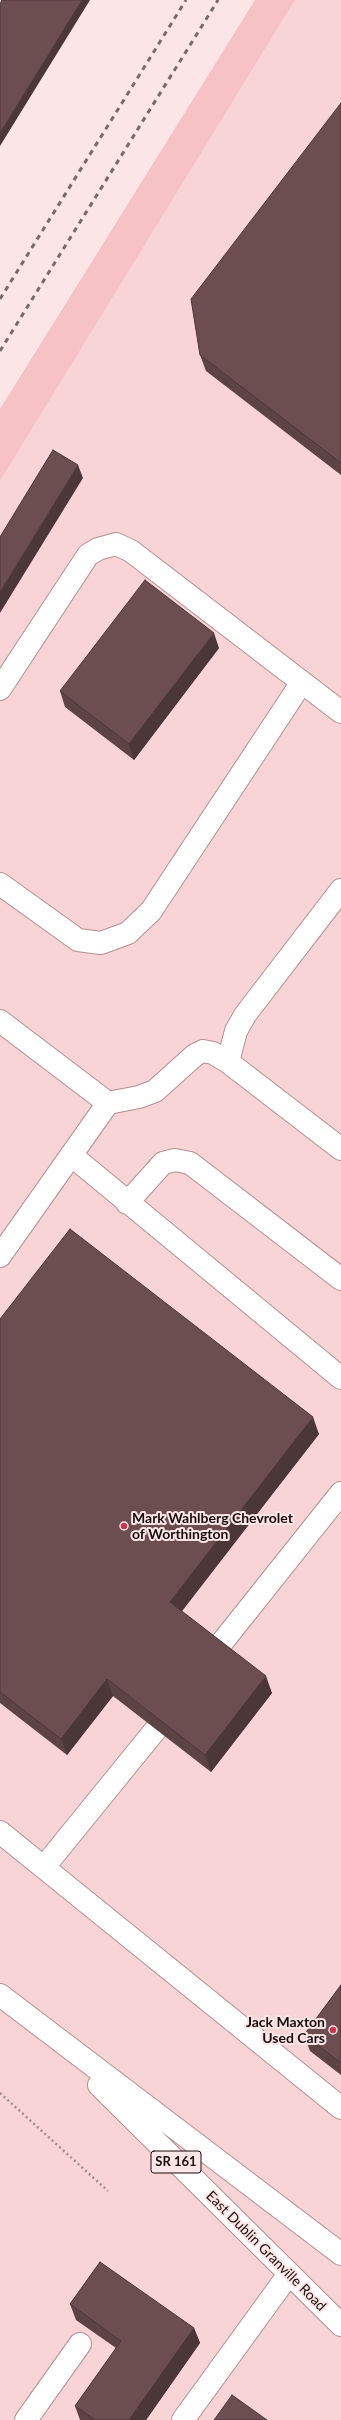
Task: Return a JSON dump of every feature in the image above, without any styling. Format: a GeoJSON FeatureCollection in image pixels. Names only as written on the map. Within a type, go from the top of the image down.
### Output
{"type":"FeatureCollection","features":[{"type":"Feature","properties":{"kind":"main road"},"geometry":{"type":"LineString","coordinates":[[0,689],[88,555],[98,549],[116,544],[131,551],[341,712]]}},
{"type":"Feature","properties":{"kind":"main road"},"geometry":{"type":"LineString","coordinates":[[0,884],[78,940],[101,943],[128,933],[150,911],[302,682]]}},
{"type":"Feature","properties":{"kind":"main road"},"geometry":{"type":"LineString","coordinates":[[228,1062],[236,1031],[245,1015],[341,890]]}},
{"type":"Feature","properties":{"kind":"main road"},"geometry":{"type":"LineString","coordinates":[[0,1021],[108,1103]]}},
{"type":"Feature","properties":{"kind":"main road"},"geometry":{"type":"LineString","coordinates":[[0,1256],[108,1103],[139,1097],[155,1091],[195,1055],[203,1051],[212,1053],[228,1062],[341,1149]]}},
{"type":"Feature","properties":{"kind":"main road"},"geometry":{"type":"LineString","coordinates":[[71,1155],[127,1203],[341,1378]]}},
{"type":"Feature","properties":{"kind":"main road"},"geometry":{"type":"LineString","coordinates":[[127,1203],[163,1163],[176,1160],[190,1163],[341,1280]]}},
{"type":"Feature","properties":{"kind":"main road"},"geometry":{"type":"LineString","coordinates":[[216,1650],[341,1493]]}},
{"type":"Feature","properties":{"kind":"main road"},"geometry":{"type":"LineString","coordinates":[[44,1868],[157,1728]]}},
{"type":"Feature","properties":{"kind":"main road"},"geometry":{"type":"LineString","coordinates":[[0,1832],[341,2108]]}},
{"type":"Feature","properties":{"kind":"main road","name":"East Dublin Granville Road"},"geometry":{"type":"LineString","coordinates":[[4,2001],[38,2025],[341,2254]]}},
{"type":"Feature","properties":{"kind":"main road","name":"East Dublin Granville Road"},"geometry":{"type":"LineString","coordinates":[[38,2025],[341,2325]]}},
{"type":"Feature","properties":{"kind":"main road"},"geometry":{"type":"LineString","coordinates":[[183,2420],[289,2274]]}},
{"type":"Feature","properties":{"kind":"main road"},"geometry":{"type":"LineString","coordinates":[[26,2420],[80,2344]]}},
{"type":"Feature","properties":{"kind":"path"},"geometry":{"type":"LineString","coordinates":[[0,2093],[108,2191]]}},
{"type":"Feature","properties":{"kind":"shaded area"},"geometry":{"type":"Polygon","coordinates":[[[255,0],[295,0],[0,481],[0,409],[255,0]]]}},
{"type":"Feature","properties":{"kind":"shaded area"},"geometry":{"type":"Polygon","coordinates":[[[295,0],[341,0],[341,2420],[0,2420],[0,481],[295,0]]]}},
{"type":"Feature","properties":{"kind":"building"},"geometry":{"type":"Polygon","coordinates":[[[2,0],[82,0],[0,133],[0,4],[2,0]]]}},
{"type":"Feature","properties":{"kind":"building"},"geometry":{"type":"Polygon","coordinates":[[[341,103],[341,463],[200,355],[191,299],[341,103]]]}},
{"type":"Feature","properties":{"kind":"building"},"geometry":{"type":"Polygon","coordinates":[[[53,450],[78,465],[0,592],[0,537],[53,450]]]}},
{"type":"Feature","properties":{"kind":"building"},"geometry":{"type":"Polygon","coordinates":[[[145,580],[214,633],[129,744],[60,691],[145,580]]]}},
{"type":"Feature","properties":{"kind":"building","name":"Mark Wahlberg Chevrolet of Worthington"},"geometry":{"type":"Polygon","coordinates":[[[70,1229],[313,1417],[170,1602],[266,1676],[205,1755],[107,1679],[61,1739],[0,1692],[0,1319],[70,1229]]]}},
{"type":"Feature","properties":{"kind":"building"},"geometry":{"type":"Polygon","coordinates":[[[341,1985],[341,2063],[304,2035],[341,1985]]]}},
{"type":"Feature","properties":{"kind":"building"},"geometry":{"type":"Polygon","coordinates":[[[100,2262],[194,2328],[129,2420],[95,2420],[75,2406],[121,2341],[70,2304],[100,2262]]]}},
{"type":"Feature","properties":{"kind":"building"},"geometry":{"type":"Polygon","coordinates":[[[232,2395],[267,2420],[214,2420],[232,2395]]]}},
{"type":"Feature","properties":{"kind":"railway"},"geometry":{"type":"LineString","coordinates":[[0,299],[186,0]]}},
{"type":"Feature","properties":{"kind":"railway"},"geometry":{"type":"LineString","coordinates":[[0,351],[218,0]]}},
{"type":"Feature","properties":{"kind":"place","name":"Mark Wahlberg Chevrolet of Worthington"},"geometry":{"type":"Point","coordinates":[124,1526]}},
{"type":"Feature","properties":{"kind":"place","name":"Jack Maxton Used Cars"},"geometry":{"type":"Point","coordinates":[333,2030]}}]}
